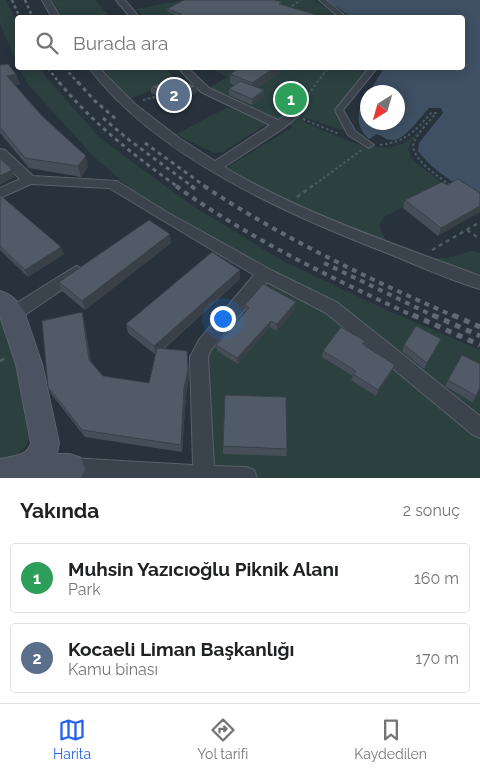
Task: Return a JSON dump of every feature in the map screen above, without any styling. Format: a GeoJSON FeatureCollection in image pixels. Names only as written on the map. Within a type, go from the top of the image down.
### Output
{"type":"FeatureCollection","features":[{"type":"Feature","properties":{"kind":"main road"},"geometry":{"type":"LineString","coordinates":[[7,307],[29,364],[34,463]]}},
{"type":"Feature","properties":{"kind":"street"},"geometry":{"type":"LineString","coordinates":[[46,0],[55,15]]}},
{"type":"Feature","properties":{"kind":"street"},"geometry":{"type":"LineString","coordinates":[[120,0],[133,15]]}},
{"type":"Feature","properties":{"kind":"street"},"geometry":{"type":"LineString","coordinates":[[322,0],[341,15]]}},
{"type":"Feature","properties":{"kind":"street"},"geometry":{"type":"LineString","coordinates":[[96,70],[120,96],[148,120],[216,166],[287,204],[344,230],[480,283]]}},
{"type":"Feature","properties":{"kind":"street"},"geometry":{"type":"LineString","coordinates":[[185,70],[205,90],[280,125]]}},
{"type":"Feature","properties":{"kind":"street"},"geometry":{"type":"LineString","coordinates":[[369,145],[351,133],[339,110],[371,70]]}},
{"type":"Feature","properties":{"kind":"street"},"geometry":{"type":"LineString","coordinates":[[216,166],[294,115]]}},
{"type":"Feature","properties":{"kind":"street"},"geometry":{"type":"LineString","coordinates":[[0,153],[29,180]]}},
{"type":"Feature","properties":{"kind":"street"},"geometry":{"type":"LineString","coordinates":[[0,193],[29,180],[112,184],[160,214],[265,274],[332,308],[480,428]]}},
{"type":"Feature","properties":{"kind":"street"},"geometry":{"type":"LineString","coordinates":[[144,226],[160,214]]}},
{"type":"Feature","properties":{"kind":"street"},"geometry":{"type":"LineString","coordinates":[[7,307],[87,264]]}},
{"type":"Feature","properties":{"kind":"street"},"geometry":{"type":"LineString","coordinates":[[206,476],[199,357],[205,344],[265,274]]}},
{"type":"Feature","properties":{"kind":"street"},"geometry":{"type":"LineString","coordinates":[[34,463],[246,478]]}},
{"type":"Feature","properties":{"kind":"path"},"geometry":{"type":"LineString","coordinates":[[283,13],[301,0]]}},
{"type":"Feature","properties":{"kind":"path"},"geometry":{"type":"LineString","coordinates":[[327,70],[294,115],[369,145],[400,142],[408,139],[431,113],[436,113],[414,142],[414,151],[426,167],[440,179],[455,188]]}},
{"type":"Feature","properties":{"kind":"path"},"geometry":{"type":"LineString","coordinates":[[287,204],[369,145]]}},
{"type":"Feature","properties":{"kind":"path"},"geometry":{"type":"LineString","coordinates":[[416,259],[480,222]]}},
{"type":"Feature","properties":{"kind":"path"},"geometry":{"type":"LineString","coordinates":[[467,230],[480,239]]}},
{"type":"Feature","properties":{"kind":"green space"},"geometry":{"type":"Polygon","coordinates":[[[0,0],[6,0],[15,18],[15,58],[0,24],[0,0]]]}},
{"type":"Feature","properties":{"kind":"green space"},"geometry":{"type":"Polygon","coordinates":[[[52,0],[95,0],[108,15],[62,15],[52,0]]]}},
{"type":"Feature","properties":{"kind":"green space"},"geometry":{"type":"Polygon","coordinates":[[[184,0],[314,0],[336,15],[143,15],[136,9],[184,0]]]}},
{"type":"Feature","properties":{"kind":"green space"},"geometry":{"type":"Polygon","coordinates":[[[20,70],[42,70],[45,76],[101,139],[190,204],[281,260],[391,312],[480,350],[480,478],[0,478],[204,474],[199,357],[264,274],[160,214],[92,155],[27,83],[20,70]]]}},
{"type":"Feature","properties":{"kind":"green space"},"geometry":{"type":"Polygon","coordinates":[[[103,70],[166,70],[178,80],[131,98],[103,70]]]}},
{"type":"Feature","properties":{"kind":"green space"},"geometry":{"type":"Polygon","coordinates":[[[214,70],[371,70],[339,110],[351,133],[306,118],[302,121],[355,143],[384,148],[397,146],[409,140],[433,115],[411,142],[408,149],[413,160],[446,186],[385,216],[379,225],[385,239],[397,252],[222,170],[293,127],[209,88],[227,77],[214,70]]]}},
{"type":"Feature","properties":{"kind":"green space"},"geometry":{"type":"Polygon","coordinates":[[[228,107],[264,122],[265,125],[223,152],[214,153],[176,134],[228,107]]]}},
{"type":"Feature","properties":{"kind":"green space"},"geometry":{"type":"Polygon","coordinates":[[[472,251],[480,253],[480,283],[431,258],[447,258],[472,251]]]}},
{"type":"Feature","properties":{"kind":"green space"},"geometry":{"type":"Polygon","coordinates":[[[0,310],[37,425],[26,446],[0,471],[0,310]]]}},
{"type":"Feature","properties":{"kind":"water"},"geometry":{"type":"Polygon","coordinates":[[[327,0],[480,0],[480,198],[454,183],[431,166],[418,151],[419,143],[443,113],[441,108],[429,108],[412,128],[396,140],[377,134],[369,139],[362,130],[405,130],[405,85],[373,85],[383,70],[465,70],[465,15],[348,15],[327,0]]]}},
{"type":"Feature","properties":{"kind":"building"},"geometry":{"type":"Polygon","coordinates":[[[184,0],[274,0],[282,2],[279,4],[314,14],[180,15],[181,14],[167,9],[184,0]]]}},
{"type":"Feature","properties":{"kind":"building"},"geometry":{"type":"Polygon","coordinates":[[[8,64],[16,74],[7,76],[41,115],[86,156],[78,166],[25,158],[0,127],[0,65],[8,64]]]}},
{"type":"Feature","properties":{"kind":"building"},"geometry":{"type":"Polygon","coordinates":[[[236,70],[271,70],[252,83],[230,74],[236,70]]]}},
{"type":"Feature","properties":{"kind":"building"},"geometry":{"type":"Polygon","coordinates":[[[173,77],[196,86],[176,98],[151,87],[173,77]]]}},
{"type":"Feature","properties":{"kind":"building"},"geometry":{"type":"Polygon","coordinates":[[[240,81],[264,90],[252,99],[229,89],[240,81]]]}},
{"type":"Feature","properties":{"kind":"building"},"geometry":{"type":"Polygon","coordinates":[[[0,158],[12,170],[0,176],[0,158]]]}},
{"type":"Feature","properties":{"kind":"building"},"geometry":{"type":"Polygon","coordinates":[[[458,179],[480,193],[480,206],[441,228],[405,200],[442,182],[447,185],[458,179]]]}},
{"type":"Feature","properties":{"kind":"building"},"geometry":{"type":"Polygon","coordinates":[[[0,195],[61,247],[25,270],[0,246],[0,195]]]}},
{"type":"Feature","properties":{"kind":"building"},"geometry":{"type":"Polygon","coordinates":[[[149,220],[170,234],[82,301],[59,282],[149,220]]]}},
{"type":"Feature","properties":{"kind":"building"},"geometry":{"type":"Polygon","coordinates":[[[212,252],[240,270],[154,346],[126,324],[212,252]]]}},
{"type":"Feature","properties":{"kind":"building"},"geometry":{"type":"Polygon","coordinates":[[[263,284],[296,302],[277,324],[271,321],[237,358],[216,345],[249,308],[245,305],[263,284]]]}},
{"type":"Feature","properties":{"kind":"building"},"geometry":{"type":"Polygon","coordinates":[[[82,312],[89,360],[103,376],[149,383],[157,348],[187,351],[188,370],[184,388],[181,445],[82,430],[48,387],[42,321],[82,312]]]}},
{"type":"Feature","properties":{"kind":"building"},"geometry":{"type":"Polygon","coordinates":[[[416,326],[441,339],[427,363],[404,345],[416,326]]]}},
{"type":"Feature","properties":{"kind":"building"},"geometry":{"type":"Polygon","coordinates":[[[341,327],[365,341],[362,344],[395,365],[378,390],[353,374],[356,371],[323,351],[341,327]]]}},
{"type":"Feature","properties":{"kind":"building"},"geometry":{"type":"Polygon","coordinates":[[[462,355],[480,364],[480,387],[476,396],[448,380],[462,355]]]}},
{"type":"Feature","properties":{"kind":"building"},"geometry":{"type":"Polygon","coordinates":[[[225,395],[286,397],[287,449],[223,446],[225,395]]]}},
{"type":"Feature","properties":{"kind":"railway"},"geometry":{"type":"LineString","coordinates":[[12,0],[19,15]]}},
{"type":"Feature","properties":{"kind":"railway"},"geometry":{"type":"LineString","coordinates":[[25,0],[32,15]]}},
{"type":"Feature","properties":{"kind":"railway"},"geometry":{"type":"LineString","coordinates":[[50,70],[60,84]]}},
{"type":"Feature","properties":{"kind":"railway"},"geometry":{"type":"LineString","coordinates":[[67,70],[79,84]]}},
{"type":"Feature","properties":{"kind":"railway"},"geometry":{"type":"LineString","coordinates":[[59,82],[115,139],[178,187]]}},
{"type":"Feature","properties":{"kind":"railway"},"geometry":{"type":"LineString","coordinates":[[78,82],[95,101],[116,119]]}},
{"type":"Feature","properties":{"kind":"railway"},"geometry":{"type":"LineString","coordinates":[[103,118],[129,140],[193,187]]}},
{"type":"Feature","properties":{"kind":"railway"},"geometry":{"type":"LineString","coordinates":[[145,143],[206,187]]}},
{"type":"Feature","properties":{"kind":"railway"},"geometry":{"type":"LineString","coordinates":[[176,186],[263,241],[354,288],[416,317]]}},
{"type":"Feature","properties":{"kind":"railway"},"geometry":{"type":"LineString","coordinates":[[191,186],[198,191]]}},
{"type":"Feature","properties":{"kind":"railway"},"geometry":{"type":"LineString","coordinates":[[204,186],[296,241],[391,288],[456,317]]}},
{"type":"Feature","properties":{"kind":"railway"},"geometry":{"type":"LineString","coordinates":[[324,263],[436,317]]}},
{"type":"Feature","properties":{"kind":"railway"},"geometry":{"type":"LineString","coordinates":[[413,315],[480,345]]}},
{"type":"Feature","properties":{"kind":"railway"},"geometry":{"type":"LineString","coordinates":[[433,315],[480,336]]}},
{"type":"Feature","properties":{"kind":"railway"},"geometry":{"type":"LineString","coordinates":[[453,315],[480,327]]}},
{"type":"Feature","properties":{"kind":"place","name":"Kocaeli Liman Başkanlığı"},"geometry":{"type":"Point","coordinates":[174,95]}},
{"type":"Feature","properties":{"kind":"place","name":"Muhsin Yazıcıoğlu Piknik Alanı"},"geometry":{"type":"Point","coordinates":[291,99]}}]}
